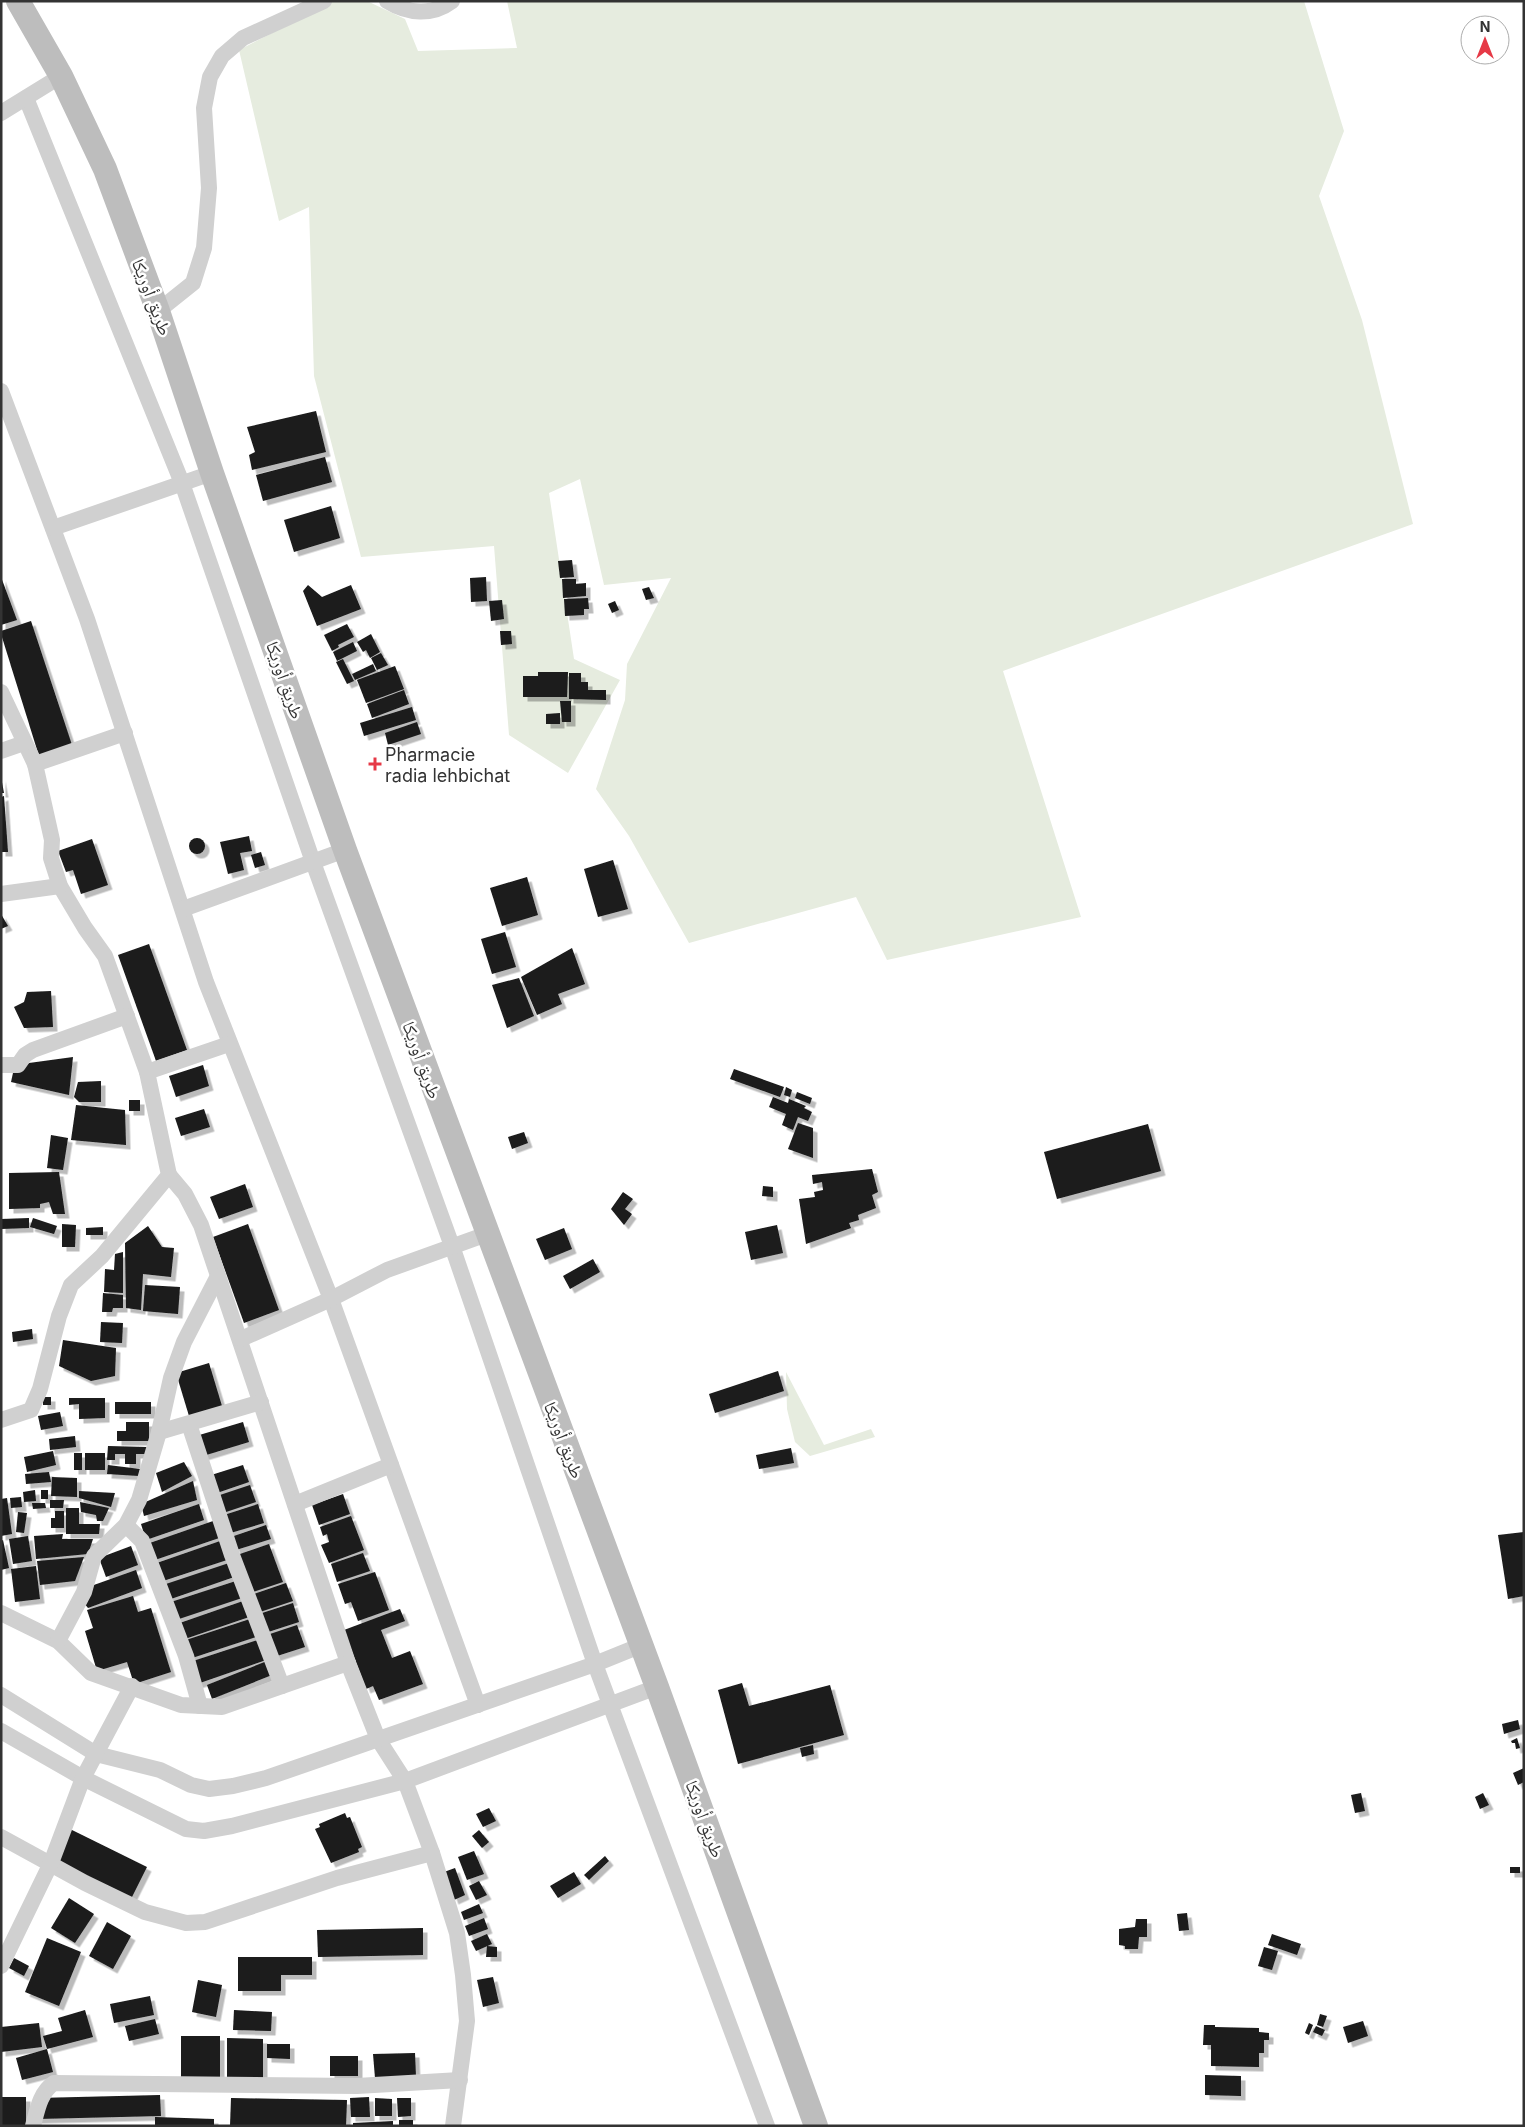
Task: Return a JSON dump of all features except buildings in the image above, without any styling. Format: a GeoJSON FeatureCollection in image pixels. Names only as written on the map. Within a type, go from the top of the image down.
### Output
{"type":"FeatureCollection","features":[{"type":"Feature","properties":{"kind":"street"},"geometry":{"type":"LineString","coordinates":[[158,311],[193,283],[204,248],[209,188],[204,108],[210,77],[222,56],[243,38],[324,1]]}},
{"type":"Feature","properties":{"kind":"street"},"geometry":{"type":"LineString","coordinates":[[387,1],[399,9],[427,13],[452,1]]}},
{"type":"Feature","properties":{"kind":"street","name":"طريق أوريكا"},"geometry":{"type":"LineString","coordinates":[[16,2],[61,76],[105,169],[158,311],[212,473],[345,850],[486,1234],[642,1645],[816,2126]]}},
{"type":"Feature","properties":{"kind":"street"},"geometry":{"type":"LineString","coordinates":[[1,113],[61,76]]}},
{"type":"Feature","properties":{"kind":"street"},"geometry":{"type":"LineString","coordinates":[[26,98],[182,483],[312,862],[452,1246],[595,1664],[767,2126]]}},
{"type":"Feature","properties":{"kind":"street"},"geometry":{"type":"LineString","coordinates":[[1,391],[87,619],[229,1044],[331,1299],[478,1705]]}},
{"type":"Feature","properties":{"kind":"street"},"geometry":{"type":"LineString","coordinates":[[53,528],[212,473]]}},
{"type":"Feature","properties":{"kind":"street"},"geometry":{"type":"LineString","coordinates":[[1,692],[24,743],[36,764],[52,840],[51,858],[60,886],[85,928],[105,956],[128,1016],[147,1072],[169,1175],[185,1194],[202,1225],[348,1663],[378,1739],[405,1781],[432,1853],[457,1932],[463,1975],[466,2021],[453,2126]]}},
{"type":"Feature","properties":{"kind":"street"},"geometry":{"type":"LineString","coordinates":[[36,764],[125,733]]}},
{"type":"Feature","properties":{"kind":"street"},"geometry":{"type":"LineString","coordinates":[[1,751],[24,743]]}},
{"type":"Feature","properties":{"kind":"street"},"geometry":{"type":"LineString","coordinates":[[183,909],[345,850]]}},
{"type":"Feature","properties":{"kind":"street"},"geometry":{"type":"LineString","coordinates":[[1,894],[60,886]]}},
{"type":"Feature","properties":{"kind":"street"},"geometry":{"type":"LineString","coordinates":[[1,1065],[18,1065],[25,1054],[128,1016]]}},
{"type":"Feature","properties":{"kind":"street"},"geometry":{"type":"LineString","coordinates":[[147,1072],[229,1044]]}},
{"type":"Feature","properties":{"kind":"street"},"geometry":{"type":"LineString","coordinates":[[1,1420],[31,1410],[40,1389],[59,1316],[71,1285],[102,1256],[169,1175]]}},
{"type":"Feature","properties":{"kind":"street"},"geometry":{"type":"LineString","coordinates":[[241,1339],[331,1299],[387,1270],[486,1234]]}},
{"type":"Feature","properties":{"kind":"street"},"geometry":{"type":"LineString","coordinates":[[58,1641],[84,1592],[94,1556],[126,1525],[139,1500],[159,1432],[171,1378],[184,1342],[218,1276]]}},
{"type":"Feature","properties":{"kind":"street"},"geometry":{"type":"LineString","coordinates":[[159,1432],[261,1402]]}},
{"type":"Feature","properties":{"kind":"street"},"geometry":{"type":"LineString","coordinates":[[189,1424],[232,1555],[282,1686]]}},
{"type":"Feature","properties":{"kind":"street"},"geometry":{"type":"LineString","coordinates":[[295,1504],[391,1465]]}},
{"type":"Feature","properties":{"kind":"street"},"geometry":{"type":"LineString","coordinates":[[126,1525],[142,1540],[186,1656],[200,1706]]}},
{"type":"Feature","properties":{"kind":"street"},"geometry":{"type":"LineString","coordinates":[[1,1613],[58,1641],[91,1673],[181,1705],[222,1707],[348,1663]]}},
{"type":"Feature","properties":{"kind":"street"},"geometry":{"type":"LineString","coordinates":[[1,1695],[96,1754],[160,1770],[192,1785],[209,1789],[233,1786],[266,1778],[595,1664],[642,1645]]}},
{"type":"Feature","properties":{"kind":"street"},"geometry":{"type":"LineString","coordinates":[[1,1966],[52,1864],[83,1778],[132,1686]]}},
{"type":"Feature","properties":{"kind":"street"},"geometry":{"type":"LineString","coordinates":[[1,1731],[83,1778],[167,1821],[186,1829],[204,1831],[232,1826],[405,1781],[611,1706],[657,1687]]}},
{"type":"Feature","properties":{"kind":"street"},"geometry":{"type":"LineString","coordinates":[[1,1836],[85,1883],[146,1912],[186,1923],[214,1920],[337,1878],[432,1853]]}},
{"type":"Feature","properties":{"kind":"street"},"geometry":{"type":"LineString","coordinates":[[33,2126],[40,2101],[49,2086],[54,2083],[357,2086],[460,2080]]}},
{"type":"Feature","properties":{"kind":"shaded area"},"geometry":{"type":"Polygon","coordinates":[[[334,1],[367,1],[405,19],[418,51],[517,48],[507,1],[1304,1],[1344,131],[1319,196],[1362,320],[1413,524],[1003,671],[1081,917],[887,960],[856,897],[689,943],[629,836],[596,789],[625,700],[627,664],[671,578],[604,585],[580,479],[549,493],[574,659],[620,680],[568,773],[509,735],[494,546],[361,557],[314,376],[309,207],[279,221],[239,50],[334,1]]]}},
{"type":"Feature","properties":{"kind":"shaded area"},"geometry":{"type":"Polygon","coordinates":[[[786,1372],[824,1445],[871,1429],[875,1437],[810,1456],[795,1442],[787,1409],[786,1372]]]}},
{"type":"Feature","properties":{"kind":"place","name":"Pharmacie radia lehbichat"},"geometry":{"type":"Point","coordinates":[375,764]}}]}
